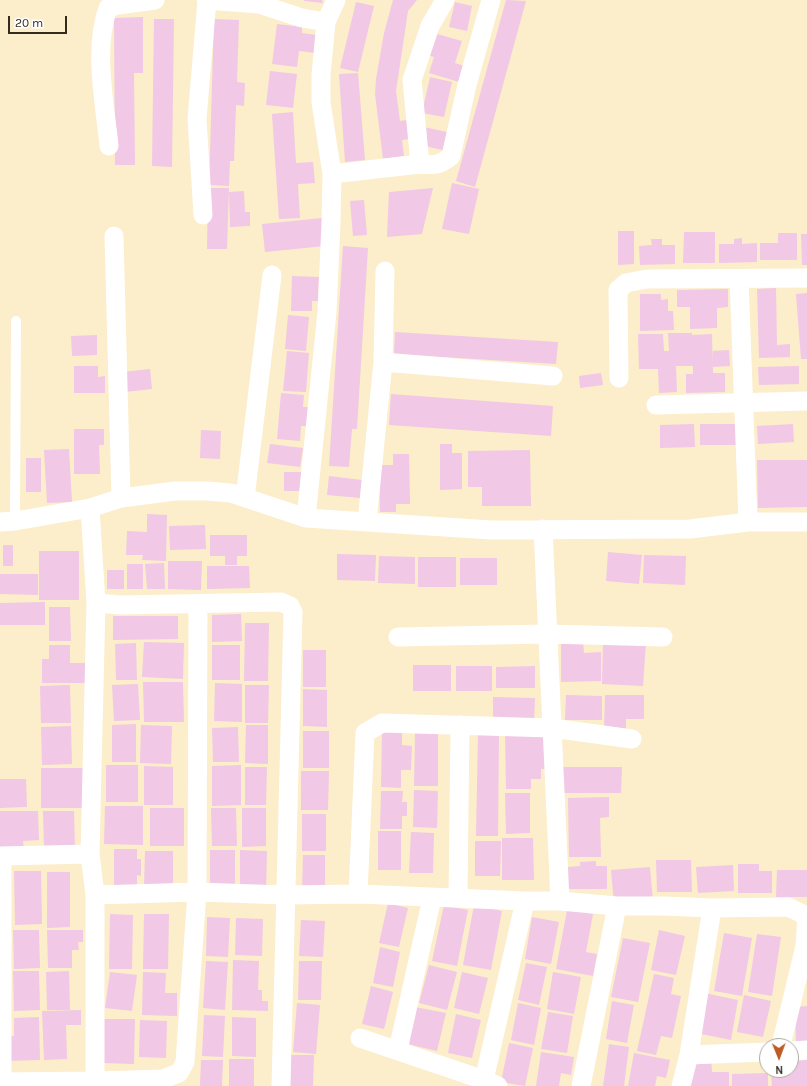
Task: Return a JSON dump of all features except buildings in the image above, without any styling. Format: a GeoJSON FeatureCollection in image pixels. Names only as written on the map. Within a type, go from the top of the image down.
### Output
{"type":"FeatureCollection","features":[{"type":"Feature","properties":{"kind":"street"},"geometry":{"type":"LineString","coordinates":[[109,146],[100,56],[104,18],[108,8],[118,5],[155,0]]}},
{"type":"Feature","properties":{"kind":"street"},"geometry":{"type":"LineString","coordinates":[[203,215],[197,119],[206,0],[259,4],[302,18],[326,22]]}},
{"type":"Feature","properties":{"kind":"street"},"geometry":{"type":"LineString","coordinates":[[306,518],[327,312],[332,174],[321,102],[320,75],[326,22],[336,0]]}},
{"type":"Feature","properties":{"kind":"street"},"geometry":{"type":"LineString","coordinates":[[420,164],[412,80],[430,26],[445,0]]}},
{"type":"Feature","properties":{"kind":"street"},"geometry":{"type":"LineString","coordinates":[[332,174],[420,164],[433,165],[442,163],[451,156],[466,86],[491,0]]}},
{"type":"Feature","properties":{"kind":"street"},"geometry":{"type":"LineString","coordinates":[[114,236],[121,498]]}},
{"type":"Feature","properties":{"kind":"street"},"geometry":{"type":"LineString","coordinates":[[368,522],[383,362],[385,271]]}},
{"type":"Feature","properties":{"kind":"street"},"geometry":{"type":"LineString","coordinates":[[245,498],[272,275]]}},
{"type":"Feature","properties":{"kind":"street"},"geometry":{"type":"LineString","coordinates":[[619,378],[618,290],[626,283],[647,279],[807,278]]}},
{"type":"Feature","properties":{"kind":"street"},"geometry":{"type":"LineString","coordinates":[[739,279],[748,522]]}},
{"type":"Feature","properties":{"kind":"street"},"geometry":{"type":"LineString","coordinates":[[383,362],[553,376]]}},
{"type":"Feature","properties":{"kind":"street"},"geometry":{"type":"LineString","coordinates":[[656,405],[807,401]]}},
{"type":"Feature","properties":{"kind":"street"},"geometry":{"type":"LineString","coordinates":[[8,522],[90,508],[121,498],[174,491],[231,493],[306,518],[491,530],[690,529],[748,522],[807,522]]}},
{"type":"Feature","properties":{"kind":"street"},"geometry":{"type":"LineString","coordinates":[[90,508],[96,603],[90,854],[96,895],[96,1081]]}},
{"type":"Feature","properties":{"kind":"street"},"geometry":{"type":"LineString","coordinates":[[543,529],[560,901]]}},
{"type":"Feature","properties":{"kind":"street"},"geometry":{"type":"LineString","coordinates":[[96,603],[120,605],[282,602],[290,606],[293,612],[281,1086]]}},
{"type":"Feature","properties":{"kind":"street"},"geometry":{"type":"LineString","coordinates":[[90,854],[1,856],[1,1082],[163,1079],[179,1073],[185,1062],[197,892],[198,604]]}},
{"type":"Feature","properties":{"kind":"street"},"geometry":{"type":"LineString","coordinates":[[398,637],[547,634],[663,637]]}},
{"type":"Feature","properties":{"kind":"street"},"geometry":{"type":"LineString","coordinates":[[358,894],[365,733],[382,723],[552,728],[632,740]]}},
{"type":"Feature","properties":{"kind":"street"},"geometry":{"type":"LineString","coordinates":[[458,898],[460,725]]}},
{"type":"Feature","properties":{"kind":"street"},"geometry":{"type":"LineString","coordinates":[[96,895],[197,892],[285,895],[358,894],[432,898],[560,901],[616,906],[788,908],[807,916],[806,946],[783,1038]]}},
{"type":"Feature","properties":{"kind":"street"},"geometry":{"type":"LineString","coordinates":[[398,1050],[432,898]]}},
{"type":"Feature","properties":{"kind":"street"},"geometry":{"type":"LineString","coordinates":[[360,1038],[491,1083],[525,901]]}},
{"type":"Feature","properties":{"kind":"street"},"geometry":{"type":"LineString","coordinates":[[581,1086],[616,906]]}},
{"type":"Feature","properties":{"kind":"street"},"geometry":{"type":"LineString","coordinates":[[681,1086],[689,1055],[712,908]]}},
{"type":"Feature","properties":{"kind":"street"},"geometry":{"type":"LineString","coordinates":[[689,1055],[759,1052]]}},
{"type":"Feature","properties":{"kind":"lane"},"geometry":{"type":"LineString","coordinates":[[8,522],[16,320]]}}]}
